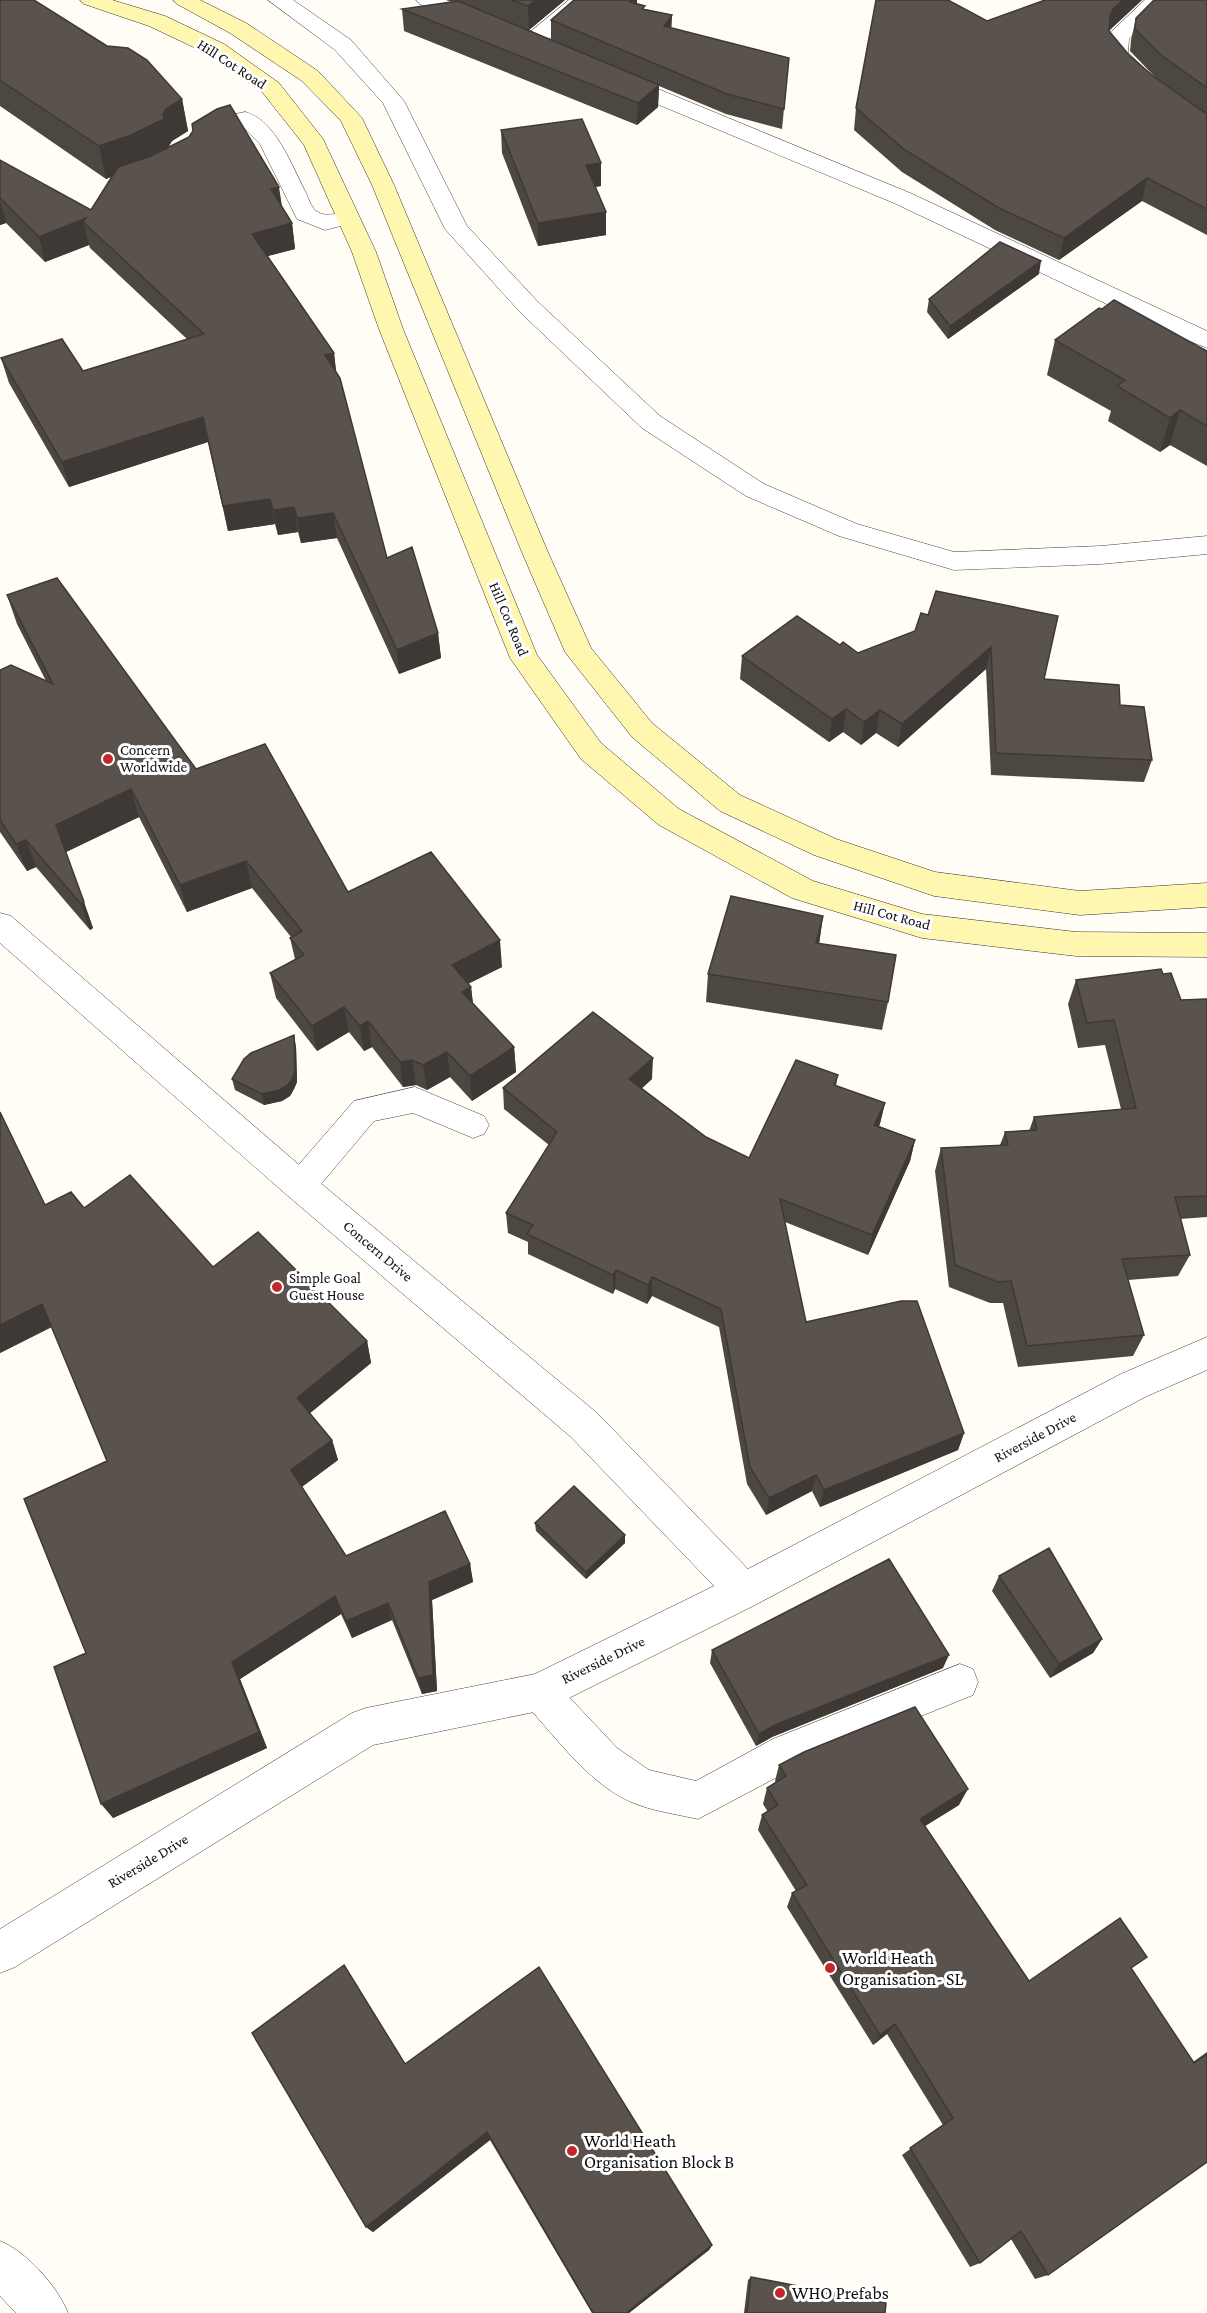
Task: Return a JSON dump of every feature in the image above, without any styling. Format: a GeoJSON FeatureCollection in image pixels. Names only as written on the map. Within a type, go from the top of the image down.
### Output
{"type":"FeatureCollection","features":[{"type":"Feature","properties":{"kind":"main road","name":"Hill Cot Road"},"geometry":{"type":"LineString","coordinates":[[92,0],[157,21],[206,45],[271,88],[315,144],[348,217],[524,658],[591,751],[669,817],[803,890],[922,926],[1076,944],[1207,945]]}},
{"type":"Feature","properties":{"kind":"main road","name":"Hill Cot Road"},"geometry":{"type":"LineString","coordinates":[[187,0],[238,28],[310,76],[351,118],[383,184],[534,550],[579,652],[642,730],[730,803],[825,847],[934,884],[1080,903],[1207,895]]}},
{"type":"Feature","properties":{"kind":"street"},"geometry":{"type":"LineString","coordinates":[[279,0],[343,45],[393,101],[456,229],[529,307],[651,422],[755,490],[848,530],[954,561],[1101,555],[1207,545]]}},
{"type":"Feature","properties":{"kind":"street"},"geometry":{"type":"LineString","coordinates":[[427,0],[554,51]]}},
{"type":"Feature","properties":{"kind":"street"},"geometry":{"type":"LineString","coordinates":[[532,42],[582,0]]}},
{"type":"Feature","properties":{"kind":"street"},"geometry":{"type":"LineString","coordinates":[[1157,0],[1119,37],[1117,52],[1125,65],[1150,86],[1207,127]]}},
{"type":"Feature","properties":{"kind":"street"},"geometry":{"type":"LineString","coordinates":[[595,70],[902,198],[1207,340]]}},
{"type":"Feature","properties":{"kind":"street","name":"Concern Drive"},"geometry":{"type":"LineString","coordinates":[[0,925],[300,1186],[584,1425],[744,1591]]}},
{"type":"Feature","properties":{"kind":"street","name":"Riverside Drive"},"geometry":{"type":"LineString","coordinates":[[0,1952],[366,1727],[539,1692],[744,1591],[1134,1385],[1207,1353]]}},
{"type":"Feature","properties":{"kind":"street"},"geometry":{"type":"LineString","coordinates":[[0,2263],[46,2313]]}},
{"type":"Feature","properties":{"kind":"lane"},"geometry":{"type":"LineString","coordinates":[[182,147],[219,124],[244,118],[269,141],[305,214],[326,223],[348,217]]}},
{"type":"Feature","properties":{"kind":"lane"},"geometry":{"type":"LineString","coordinates":[[300,1186],[365,1110],[415,1100],[473,1125]]}},
{"type":"Feature","properties":{"kind":"lane"},"geometry":{"type":"LineString","coordinates":[[539,1692],[604,1761],[632,1781],[641,1787],[698,1800],[786,1752],[960,1682]]}},
{"type":"Feature","properties":{"kind":"building"},"geometry":{"type":"Polygon","coordinates":[[[0,0],[34,0],[107,46],[128,48],[147,60],[182,99],[166,109],[163,114],[164,119],[131,135],[99,146],[0,80],[0,0]]]}},
{"type":"Feature","properties":{"kind":"building"},"geometry":{"type":"Polygon","coordinates":[[[511,0],[536,0],[528,6],[511,0]]]}},
{"type":"Feature","properties":{"kind":"building"},"geometry":{"type":"Polygon","coordinates":[[[574,0],[632,0],[630,2],[645,6],[642,9],[672,15],[664,26],[789,58],[784,109],[727,94],[551,20],[574,0]]]}},
{"type":"Feature","properties":{"kind":"building"},"geometry":{"type":"Polygon","coordinates":[[[876,0],[948,0],[987,21],[1045,0],[1123,0],[1110,15],[1109,31],[1129,55],[1153,76],[1207,113],[1207,209],[1147,178],[1064,238],[999,208],[905,150],[856,108],[876,0]]]}},
{"type":"Feature","properties":{"kind":"building"},"geometry":{"type":"Polygon","coordinates":[[[1154,0],[1207,0],[1207,88],[1161,55],[1135,29],[1136,18],[1154,0]]]}},
{"type":"Feature","properties":{"kind":"building"},"geometry":{"type":"Polygon","coordinates":[[[458,1],[659,85],[638,103],[402,9],[458,1]]]}},
{"type":"Feature","properties":{"kind":"building"},"geometry":{"type":"Polygon","coordinates":[[[230,105],[279,187],[271,189],[292,223],[252,234],[334,353],[325,355],[340,378],[387,558],[412,547],[438,633],[397,650],[333,513],[297,518],[294,507],[273,510],[270,499],[223,506],[203,417],[62,462],[1,358],[62,339],[83,371],[204,334],[83,222],[86,218],[39,237],[0,198],[0,160],[91,210],[118,167],[151,156],[189,137],[193,131],[192,124],[217,109],[230,105]]]}},
{"type":"Feature","properties":{"kind":"building"},"geometry":{"type":"Polygon","coordinates":[[[582,119],[601,163],[586,165],[606,212],[538,223],[501,130],[582,119]]]}},
{"type":"Feature","properties":{"kind":"building"},"geometry":{"type":"Polygon","coordinates":[[[1000,242],[1041,261],[950,326],[929,299],[1000,242]]]}},
{"type":"Feature","properties":{"kind":"building"},"geometry":{"type":"Polygon","coordinates":[[[1114,300],[1207,351],[1207,426],[1180,410],[1170,418],[1117,386],[1125,380],[1055,340],[1114,300]]]}},
{"type":"Feature","properties":{"kind":"building"},"geometry":{"type":"Polygon","coordinates":[[[57,578],[196,769],[265,744],[348,892],[431,852],[500,940],[452,965],[471,987],[462,992],[514,1047],[470,1076],[447,1052],[423,1065],[412,1060],[400,1062],[368,1021],[360,1026],[344,1007],[312,1026],[270,973],[304,955],[290,938],[302,931],[246,861],[180,885],[131,789],[56,825],[84,902],[81,904],[26,840],[16,844],[0,820],[0,670],[11,665],[53,684],[7,595],[57,578]]]}},
{"type":"Feature","properties":{"kind":"building"},"geometry":{"type":"Polygon","coordinates":[[[936,591],[1058,616],[1044,679],[1119,685],[1120,705],[1144,707],[1152,760],[996,753],[991,647],[902,724],[880,710],[864,722],[846,709],[832,719],[742,656],[797,616],[840,645],[843,642],[858,653],[915,631],[921,613],[928,615],[936,591]]]}},
{"type":"Feature","properties":{"kind":"building"},"geometry":{"type":"Polygon","coordinates":[[[731,896],[823,916],[816,943],[896,955],[888,1002],[708,974],[731,896]]]}},
{"type":"Feature","properties":{"kind":"building"},"geometry":{"type":"Polygon","coordinates":[[[1161,969],[1163,974],[1171,973],[1181,1000],[1207,999],[1207,1196],[1175,1197],[1190,1255],[1122,1259],[1144,1335],[1027,1346],[1011,1281],[998,1282],[955,1265],[941,1148],[1008,1145],[1005,1132],[1037,1130],[1034,1117],[1136,1108],[1114,1020],[1087,1023],[1076,980],[1161,969]]]}},
{"type":"Feature","properties":{"kind":"building"},"geometry":{"type":"Polygon","coordinates":[[[593,1012],[653,1058],[629,1079],[706,1137],[749,1158],[796,1060],[838,1075],[834,1085],[885,1103],[874,1125],[915,1140],[872,1235],[780,1199],[806,1322],[901,1301],[917,1301],[964,1433],[824,1490],[816,1475],[769,1498],[750,1467],[721,1309],[652,1277],[648,1285],[616,1270],[613,1275],[527,1234],[533,1225],[506,1213],[557,1132],[503,1088],[593,1012]]]}},
{"type":"Feature","properties":{"kind":"building"},"geometry":{"type":"Polygon","coordinates":[[[294,1035],[295,1071],[288,1085],[262,1094],[232,1079],[244,1059],[251,1053],[294,1035]]]}},
{"type":"Feature","properties":{"kind":"building"},"geometry":{"type":"Polygon","coordinates":[[[0,1112],[45,1205],[71,1192],[84,1208],[130,1175],[213,1267],[258,1232],[367,1341],[297,1398],[332,1440],[291,1470],[346,1556],[445,1511],[470,1564],[429,1582],[433,1675],[418,1678],[388,1603],[346,1621],[335,1596],[232,1662],[259,1732],[101,1804],[54,1667],[86,1653],[24,1499],[107,1461],[42,1304],[0,1325],[0,1112]]]}},
{"type":"Feature","properties":{"kind":"building"},"geometry":{"type":"Polygon","coordinates":[[[574,1486],[625,1535],[586,1572],[535,1523],[574,1486]]]}},
{"type":"Feature","properties":{"kind":"building"},"geometry":{"type":"Polygon","coordinates":[[[1049,1548],[1102,1639],[1059,1664],[999,1576],[1049,1548]]]}},
{"type":"Feature","properties":{"kind":"building"},"geometry":{"type":"Polygon","coordinates":[[[889,1559],[949,1655],[775,1725],[759,1734],[712,1650],[889,1559]]]}},
{"type":"Feature","properties":{"kind":"building"},"geometry":{"type":"Polygon","coordinates":[[[915,1707],[968,1789],[920,1819],[1029,1981],[1120,1918],[1147,1957],[1131,1968],[1194,2063],[1207,2054],[1207,2162],[1048,2275],[1021,2231],[980,2263],[910,2148],[953,2118],[895,2024],[880,2035],[792,1893],[807,1885],[762,1815],[778,1805],[767,1788],[786,1776],[779,1765],[804,1752],[915,1707]]]}},
{"type":"Feature","properties":{"kind":"building"},"geometry":{"type":"Polygon","coordinates":[[[344,1965],[405,2064],[539,1967],[712,2245],[626,2313],[593,2313],[487,2132],[366,2227],[252,2033],[344,1965]]]}},
{"type":"Feature","properties":{"kind":"building","name":"WHO Prefabs"},"geometry":{"type":"Polygon","coordinates":[[[751,2277],[886,2303],[885,2313],[747,2313],[751,2277]]]}},
{"type":"Feature","properties":{"kind":"place","name":"Concern Worldwide"},"geometry":{"type":"Point","coordinates":[108,759]}},
{"type":"Feature","properties":{"kind":"place","name":"Simple Goal Guest House"},"geometry":{"type":"Point","coordinates":[277,1287]}},
{"type":"Feature","properties":{"kind":"place","name":"World Heath Organisation- SL"},"geometry":{"type":"Point","coordinates":[830,1968]}},
{"type":"Feature","properties":{"kind":"place","name":"World Heath Organisation Block B"},"geometry":{"type":"Point","coordinates":[572,2151]}},
{"type":"Feature","properties":{"kind":"place","name":"WHO Prefabs"},"geometry":{"type":"Point","coordinates":[780,2293]}}]}
